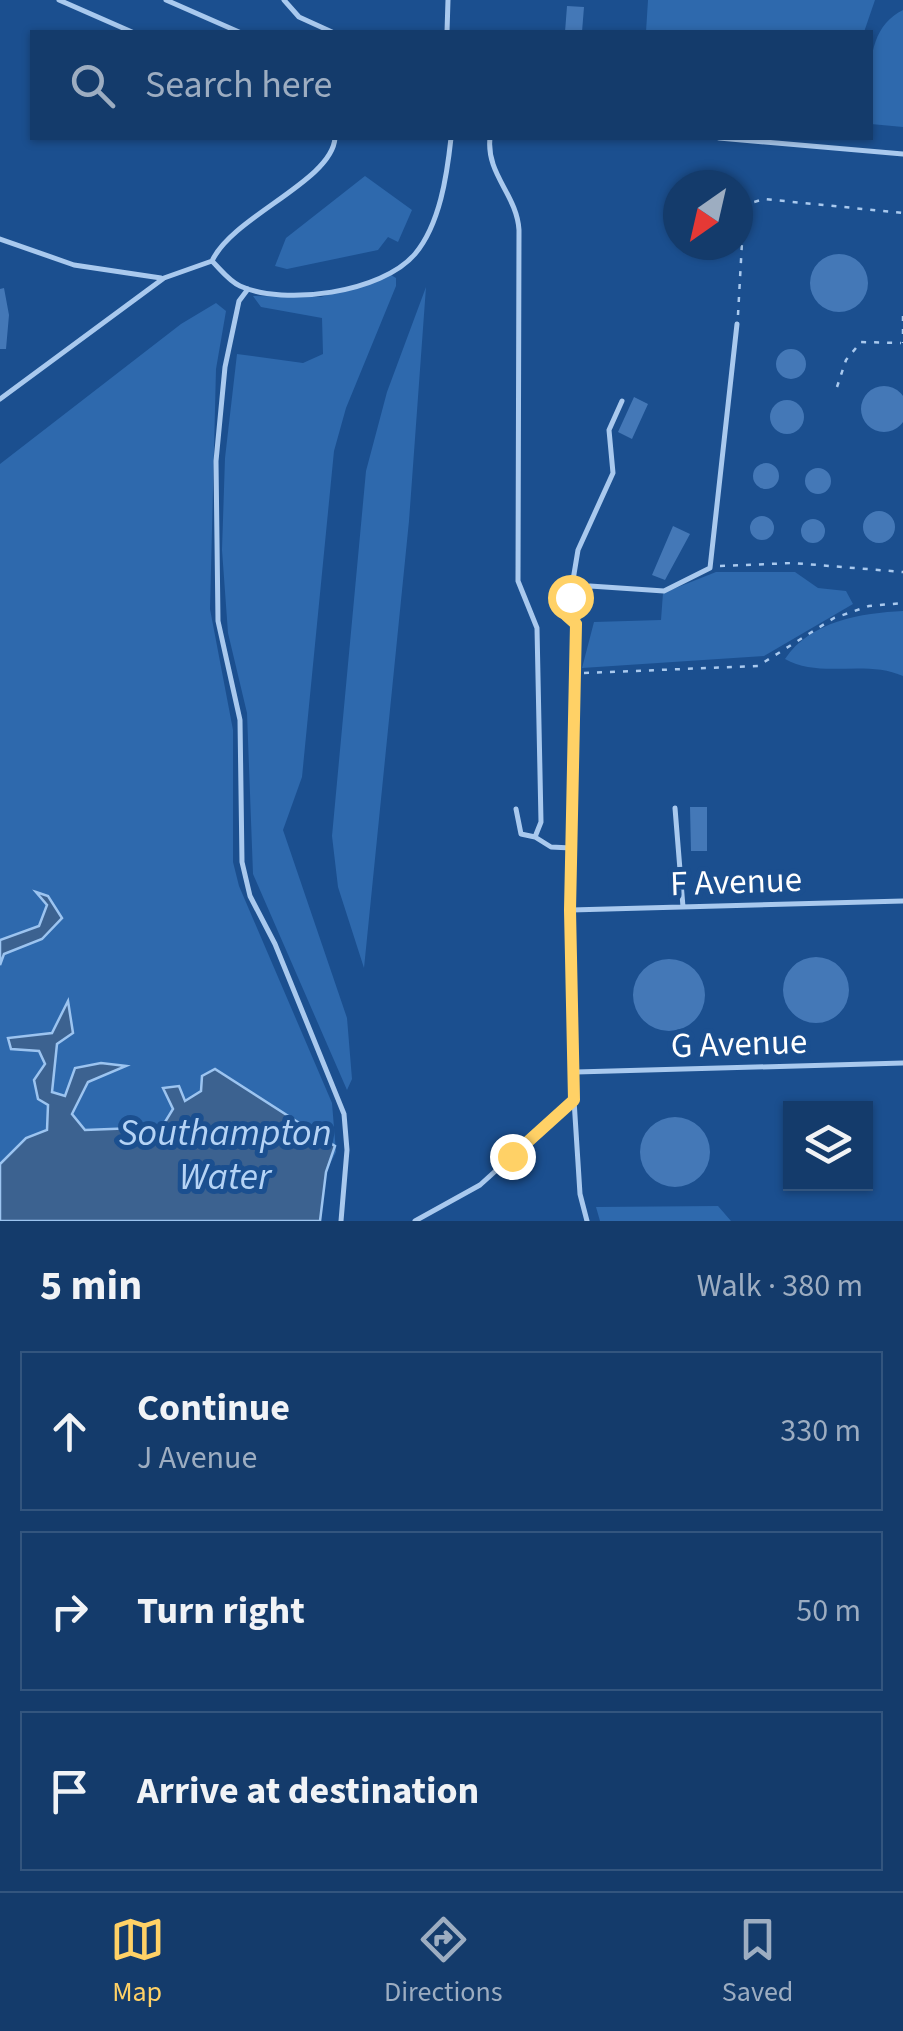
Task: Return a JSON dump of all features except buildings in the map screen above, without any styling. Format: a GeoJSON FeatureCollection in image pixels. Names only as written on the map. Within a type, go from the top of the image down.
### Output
{"type":"FeatureCollection","features":[{"type":"Feature","properties":{"kind":"lane"},"geometry":{"type":"LineString","coordinates":[[58,0],[127,30]]}},
{"type":"Feature","properties":{"kind":"lane"},"geometry":{"type":"LineString","coordinates":[[166,0],[234,30]]}},
{"type":"Feature","properties":{"kind":"lane"},"geometry":{"type":"LineString","coordinates":[[284,0],[298,17],[327,30]]}},
{"type":"Feature","properties":{"kind":"lane"},"geometry":{"type":"LineString","coordinates":[[447,30],[448,0]]}},
{"type":"Feature","properties":{"kind":"lane"},"geometry":{"type":"LineString","coordinates":[[0,399],[164,278],[212,261],[230,234],[322,164],[334,140]]}},
{"type":"Feature","properties":{"kind":"lane"},"geometry":{"type":"LineString","coordinates":[[212,261],[248,289],[282,296],[312,296],[373,279],[417,252],[438,203],[451,140]]}},
{"type":"Feature","properties":{"kind":"lane"},"geometry":{"type":"LineString","coordinates":[[490,140],[493,169],[519,220],[518,582],[537,628],[542,822],[535,837]]}},
{"type":"Feature","properties":{"kind":"lane"},"geometry":{"type":"LineString","coordinates":[[743,140],[903,154]]}},
{"type":"Feature","properties":{"kind":"lane"},"geometry":{"type":"LineString","coordinates":[[0,239],[74,265],[164,278]]}},
{"type":"Feature","properties":{"kind":"lane"},"geometry":{"type":"LineString","coordinates":[[248,289],[239,301],[225,367],[216,481],[219,638],[241,726],[242,862],[250,896],[275,944],[344,1114],[347,1150],[341,1221]]}},
{"type":"Feature","properties":{"kind":"lane"},"geometry":{"type":"LineString","coordinates":[[587,1221],[581,1201],[574,1100],[570,910],[576,624],[581,600],[590,586],[664,591],[710,568],[738,324]]}},
{"type":"Feature","properties":{"kind":"lane"},"geometry":{"type":"LineString","coordinates":[[576,624],[567,616],[578,550],[613,473],[608,430],[622,400]]}},
{"type":"Feature","properties":{"kind":"lane"},"geometry":{"type":"LineString","coordinates":[[675,808],[683,907]]}},
{"type":"Feature","properties":{"kind":"lane"},"geometry":{"type":"LineString","coordinates":[[516,809],[521,834],[535,837],[551,848],[571,848]]}},
{"type":"Feature","properties":{"kind":"lane","name":"F Avenue"},"geometry":{"type":"LineString","coordinates":[[570,910],[903,901]]}},
{"type":"Feature","properties":{"kind":"lane","name":"G Avenue"},"geometry":{"type":"LineString","coordinates":[[576,1072],[903,1064]]}},
{"type":"Feature","properties":{"kind":"lane"},"geometry":{"type":"LineString","coordinates":[[415,1221],[480,1185],[574,1100]]}},
{"type":"Feature","properties":{"kind":"path"},"geometry":{"type":"LineString","coordinates":[[738,324],[743,224],[750,203],[764,199],[903,212]]}},
{"type":"Feature","properties":{"kind":"path"},"geometry":{"type":"LineString","coordinates":[[836,386],[846,360],[861,342],[902,343],[903,316]]}},
{"type":"Feature","properties":{"kind":"path"},"geometry":{"type":"LineString","coordinates":[[710,568],[793,563],[903,572]]}},
{"type":"Feature","properties":{"kind":"path"},"geometry":{"type":"LineString","coordinates":[[573,673],[758,666],[834,618],[868,606],[903,603]]}},
{"type":"Feature","properties":{"kind":"shaded area"},"geometry":{"type":"Polygon","coordinates":[[[648,0],[875,0],[865,30],[646,30],[648,0]]]}},
{"type":"Feature","properties":{"kind":"shaded area"},"geometry":{"type":"Polygon","coordinates":[[[903,10],[903,127],[873,124],[873,52],[890,19],[903,10]]]}},
{"type":"Feature","properties":{"kind":"shaded area"},"geometry":{"type":"Polygon","coordinates":[[[365,176],[412,210],[398,242],[388,237],[378,250],[287,269],[275,266],[286,238],[365,176]]]}},
{"type":"Feature","properties":{"kind":"shaded area"},"geometry":{"type":"Polygon","coordinates":[[[391,275],[396,278],[396,286],[346,408],[334,451],[302,777],[283,830],[347,1018],[352,1079],[347,1090],[253,874],[247,713],[228,633],[222,550],[225,458],[237,354],[303,363],[323,354],[322,318],[261,307],[253,296],[321,297],[391,275]]]}},
{"type":"Feature","properties":{"kind":"shaded area"},"geometry":{"type":"Polygon","coordinates":[[[426,287],[409,521],[364,968],[338,887],[332,836],[366,471],[387,392],[426,287]]]}},
{"type":"Feature","properties":{"kind":"shaded area"},"geometry":{"type":"Polygon","coordinates":[[[216,303],[226,311],[216,369],[210,609],[233,730],[233,862],[239,886],[332,1103],[336,1152],[326,1172],[320,1221],[0,1221],[0,464],[181,324],[216,303]]]}},
{"type":"Feature","properties":{"kind":"shaded area"},"geometry":{"type":"Polygon","coordinates":[[[716,572],[795,572],[818,588],[846,591],[853,604],[764,656],[582,668],[594,622],[661,620],[663,593],[716,572]]]}},
{"type":"Feature","properties":{"kind":"shaded area"},"geometry":{"type":"Polygon","coordinates":[[[903,611],[903,676],[874,669],[813,668],[785,659],[808,636],[823,628],[854,617],[903,611]]]}},
{"type":"Feature","properties":{"kind":"shaded area"},"geometry":{"type":"Polygon","coordinates":[[[718,1206],[731,1221],[600,1221],[596,1207],[718,1206]]]}},
{"type":"Feature","properties":{"kind":"water"},"geometry":{"type":"Polygon","coordinates":[[[36,892],[48,896],[62,918],[42,939],[4,954],[0,965],[0,940],[39,926],[47,905],[36,892]]]}},
{"type":"Feature","properties":{"kind":"water","name":"Southampton Water"},"geometry":{"type":"Polygon","coordinates":[[[68,1001],[73,1033],[57,1044],[52,1092],[65,1096],[75,1068],[101,1063],[126,1066],[88,1082],[72,1114],[85,1130],[162,1127],[173,1109],[163,1088],[179,1086],[185,1101],[201,1091],[202,1076],[215,1069],[335,1146],[326,1172],[320,1221],[0,1221],[0,1164],[26,1138],[47,1130],[48,1105],[38,1099],[34,1080],[45,1064],[39,1051],[11,1049],[8,1038],[52,1033],[68,1001]]]}},
{"type":"Feature","properties":{"kind":"route"},"geometry":{"type":"LineString","coordinates":[[512,1156],[574,1100],[570,910],[576,624],[567,616],[570,597]]}}]}
